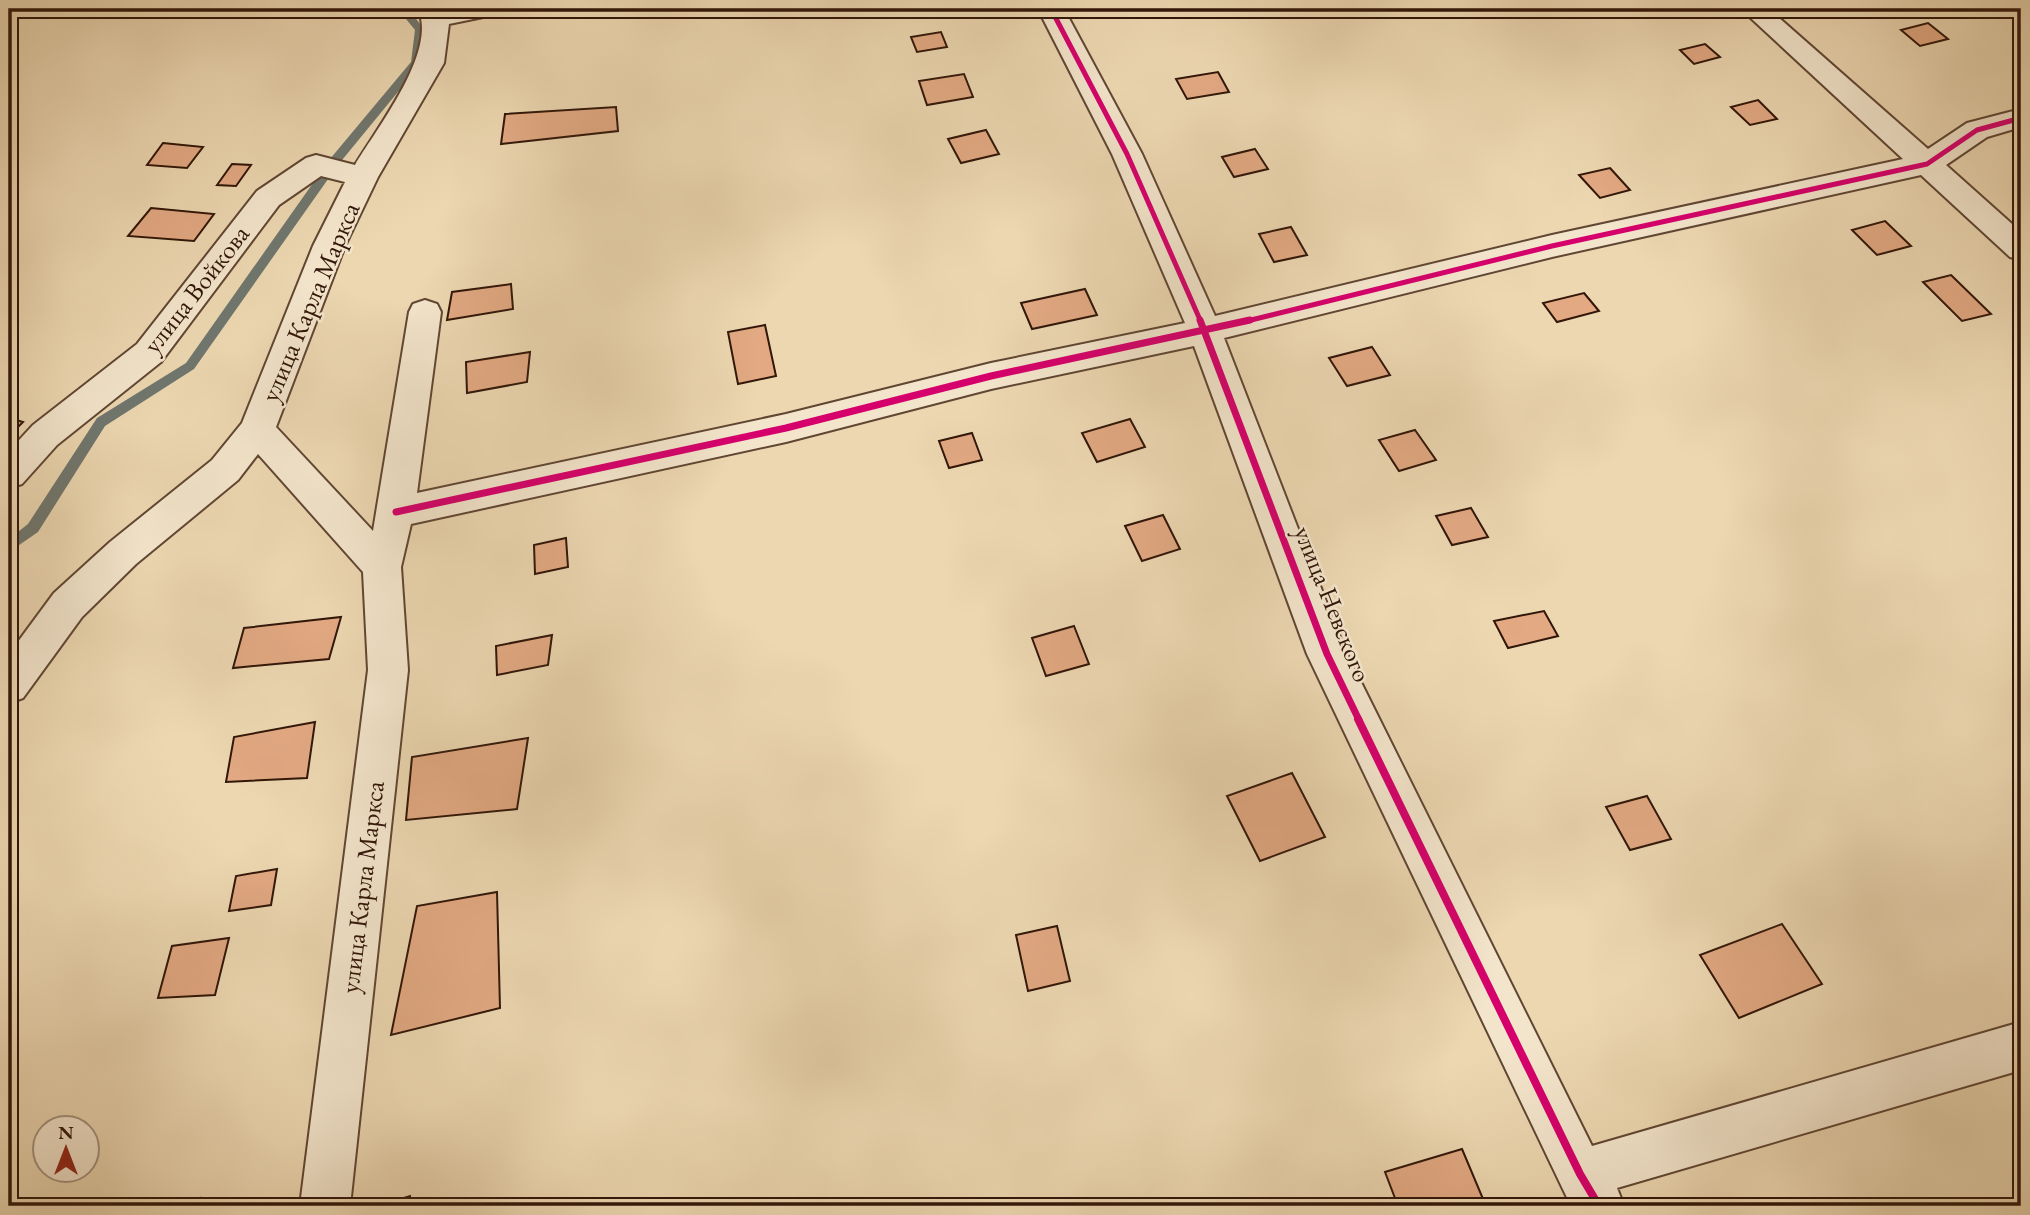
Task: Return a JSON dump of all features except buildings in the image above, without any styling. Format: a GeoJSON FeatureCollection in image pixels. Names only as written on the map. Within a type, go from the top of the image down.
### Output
{"type":"FeatureCollection","features":[{"type":"Feature","properties":{"kind":"street"},"geometry":{"type":"LineString","coordinates":[[433,14],[484,9]]}},
{"type":"Feature","properties":{"kind":"street","name":"улица Невского"},"geometry":{"type":"LineString","coordinates":[[1051,9],[1127,154],[1205,331],[1327,654],[1590,1190]]}},
{"type":"Feature","properties":{"kind":"street"},"geometry":{"type":"LineString","coordinates":[[1754,9],[2021,249]]}},
{"type":"Feature","properties":{"kind":"street","name":"улица Карла Маркса"},"geometry":{"type":"LineString","coordinates":[[382,568],[257,430],[356,175],[430,63],[433,14]]}},
{"type":"Feature","properties":{"kind":"street"},"geometry":{"type":"LineString","coordinates":[[396,512],[786,428],[991,376],[1205,331],[1552,246],[1927,164],[1978,130],[2021,118]]}},
{"type":"Feature","properties":{"kind":"street","name":"улица Войкова"},"geometry":{"type":"LineString","coordinates":[[9,474],[45,435],[149,353],[268,198],[316,165],[356,175]]}},
{"type":"Feature","properties":{"kind":"street","name":"улица Карла Маркса"},"geometry":{"type":"LineString","coordinates":[[325,1206],[388,670],[382,568],[396,512],[425,312]]}},
{"type":"Feature","properties":{"kind":"street"},"geometry":{"type":"LineString","coordinates":[[9,685],[68,605],[123,553],[225,470],[257,430]]}},
{"type":"Feature","properties":{"kind":"street"},"geometry":{"type":"LineString","coordinates":[[1590,1190],[2021,1046]]}},
{"type":"Feature","properties":{"kind":"waterway"},"geometry":{"type":"LineString","coordinates":[[9,546],[33,528],[101,422],[190,366],[334,162],[416,63],[420,30],[403,9]]}},
{"type":"Feature","properties":{"kind":"cycle path"},"geometry":{"type":"LineString","coordinates":[[1051,9],[1127,154],[1205,331],[1327,654],[1580,1174],[1599,1206]]}},
{"type":"Feature","properties":{"kind":"cycle path"},"geometry":{"type":"LineString","coordinates":[[396,512],[786,428],[991,376],[1205,331],[1552,246],[1927,164],[1977,130],[2021,118]]}}]}
